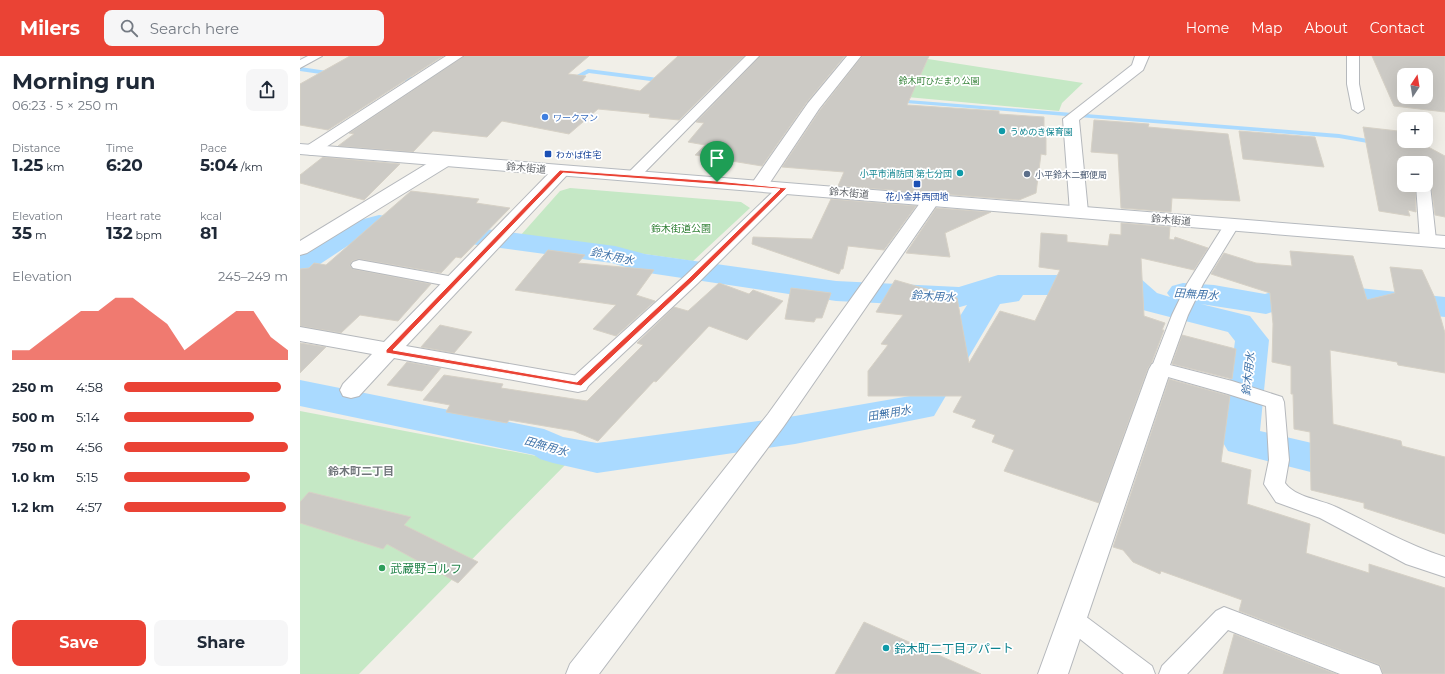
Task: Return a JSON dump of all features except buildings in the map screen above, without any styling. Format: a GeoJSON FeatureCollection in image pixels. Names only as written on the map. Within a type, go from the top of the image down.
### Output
{"type":"FeatureCollection","features":[{"type":"Feature","properties":{"kind":"street"},"geometry":{"type":"LineString","coordinates":[[306,149],[456,56]]}},
{"type":"Feature","properties":{"kind":"street"},"geometry":{"type":"LineString","coordinates":[[759,186],[814,106],[854,56]]}},
{"type":"Feature","properties":{"kind":"street"},"geometry":{"type":"LineString","coordinates":[[1079,212],[1071,119],[1138,67],[1142,56]]}},
{"type":"Feature","properties":{"kind":"street","name":"鈴木街道"},"geometry":{"type":"LineString","coordinates":[[306,149],[561,171],[1437,241]]}},
{"type":"Feature","properties":{"kind":"street"},"geometry":{"type":"LineString","coordinates":[[300,249],[444,161]]}},
{"type":"Feature","properties":{"kind":"street"},"geometry":{"type":"LineString","coordinates":[[350,390],[561,171]]}},
{"type":"Feature","properties":{"kind":"street"},"geometry":{"type":"LineString","coordinates":[[581,674],[682,545],[755,445],[776,420],[931,200]]}},
{"type":"Feature","properties":{"kind":"street"},"geometry":{"type":"LineString","coordinates":[[300,334],[578,384]]}},
{"type":"Feature","properties":{"kind":"street"},"geometry":{"type":"LineString","coordinates":[[1053,674],[1160,369]]}},
{"type":"Feature","properties":{"kind":"lane"},"geometry":{"type":"LineString","coordinates":[[300,65],[316,56]]}},
{"type":"Feature","properties":{"kind":"lane"},"geometry":{"type":"LineString","coordinates":[[633,176],[753,56]]}},
{"type":"Feature","properties":{"kind":"lane"},"geometry":{"type":"LineString","coordinates":[[1353,56],[1353,84],[1358,109]]}},
{"type":"Feature","properties":{"kind":"lane"},"geometry":{"type":"LineString","coordinates":[[578,384],[692,279],[785,188]]}},
{"type":"Feature","properties":{"kind":"lane"},"geometry":{"type":"LineString","coordinates":[[1425,192],[1437,241]]}},
{"type":"Feature","properties":{"kind":"lane"},"geometry":{"type":"LineString","coordinates":[[1231,225],[1194,284],[1180,315],[1160,369],[1232,388],[1275,402],[1277,450],[1274,484],[1283,496],[1327,512],[1414,557],[1445,567]]}},
{"type":"Feature","properties":{"kind":"lane"},"geometry":{"type":"LineString","coordinates":[[359,265],[454,282]]}},
{"type":"Feature","properties":{"kind":"lane"},"geometry":{"type":"LineString","coordinates":[[1171,674],[1224,618],[1370,674]]}},
{"type":"Feature","properties":{"kind":"lane"},"geometry":{"type":"LineString","coordinates":[[1073,620],[1143,674]]}},
{"type":"Feature","properties":{"kind":"green space","name":"鈴木町ひだまり公園"},"geometry":{"type":"Polygon","coordinates":[[[928,59],[1083,83],[1062,103],[1059,111],[907,97],[928,59]]]}},
{"type":"Feature","properties":{"kind":"green space","name":"鈴木街道公園"},"geometry":{"type":"Polygon","coordinates":[[[570,188],[741,202],[750,208],[693,261],[520,236],[560,191],[570,188]]]}},
{"type":"Feature","properties":{"kind":"green space","name":"武蔵野ゴルフ"},"geometry":{"type":"Polygon","coordinates":[[[300,411],[568,462],[359,674],[300,674],[300,411]]]}},
{"type":"Feature","properties":{"kind":"waterway"},"geometry":{"type":"LineString","coordinates":[[300,69],[334,74]]}},
{"type":"Feature","properties":{"kind":"waterway"},"geometry":{"type":"LineString","coordinates":[[569,81],[588,71],[666,81]]}},
{"type":"Feature","properties":{"kind":"waterway"},"geometry":{"type":"LineString","coordinates":[[393,79],[438,79],[442,76]]}},
{"type":"Feature","properties":{"kind":"waterway"},"geometry":{"type":"LineString","coordinates":[[895,101],[1339,136],[1379,143]]}},
{"type":"Feature","properties":{"kind":"waterway","name":"鈴木用水"},"geometry":{"type":"LineString","coordinates":[[300,264],[351,231],[379,223],[615,255],[642,263],[836,291],[960,297],[998,285],[1129,285],[1146,301],[1239,324],[1252,340],[1241,441],[1445,490]]}},
{"type":"Feature","properties":{"kind":"waterway","name":"田無用水"},"geometry":{"type":"LineString","coordinates":[[1183,293],[1214,295],[1266,304],[1302,292],[1445,307]]}},
{"type":"Feature","properties":{"kind":"waterway","name":"田無用水"},"geometry":{"type":"LineString","coordinates":[[300,393],[544,443],[553,449],[597,458],[795,430],[921,407],[990,294],[1008,294]]}},
{"type":"Feature","properties":{"kind":"place","name":"ワークマン"},"geometry":{"type":"Point","coordinates":[545,117]}},
{"type":"Feature","properties":{"kind":"place","name":"うめのき保育園"},"geometry":{"type":"Point","coordinates":[1002,131]}},
{"type":"Feature","properties":{"kind":"place","name":"わかば住宅"},"geometry":{"type":"Point","coordinates":[548,154]}},
{"type":"Feature","properties":{"kind":"place","name":"小平市消防団 第七分団"},"geometry":{"type":"Point","coordinates":[960,173]}},
{"type":"Feature","properties":{"kind":"place","name":"小平鈴木二郵便局"},"geometry":{"type":"Point","coordinates":[1027,174]}},
{"type":"Feature","properties":{"kind":"place","name":"花小金井西団地"},"geometry":{"type":"Point","coordinates":[917,184]}},
{"type":"Feature","properties":{"kind":"place","name":"武蔵野ゴルフ"},"geometry":{"type":"Point","coordinates":[382,568]}},
{"type":"Feature","properties":{"kind":"place","name":"鈴木町二丁目アパート"},"geometry":{"type":"Point","coordinates":[886,648]}},
{"type":"Feature","properties":{"kind":"district","name":"鈴木町二丁目"},"geometry":{"type":"Point","coordinates":[361,471]}},
{"type":"Feature","properties":{"kind":"route"},"geometry":{"type":"LineString","coordinates":[[561,171],[717,182],[785,188],[692,279],[578,384],[388,351],[561,171]]}}]}
